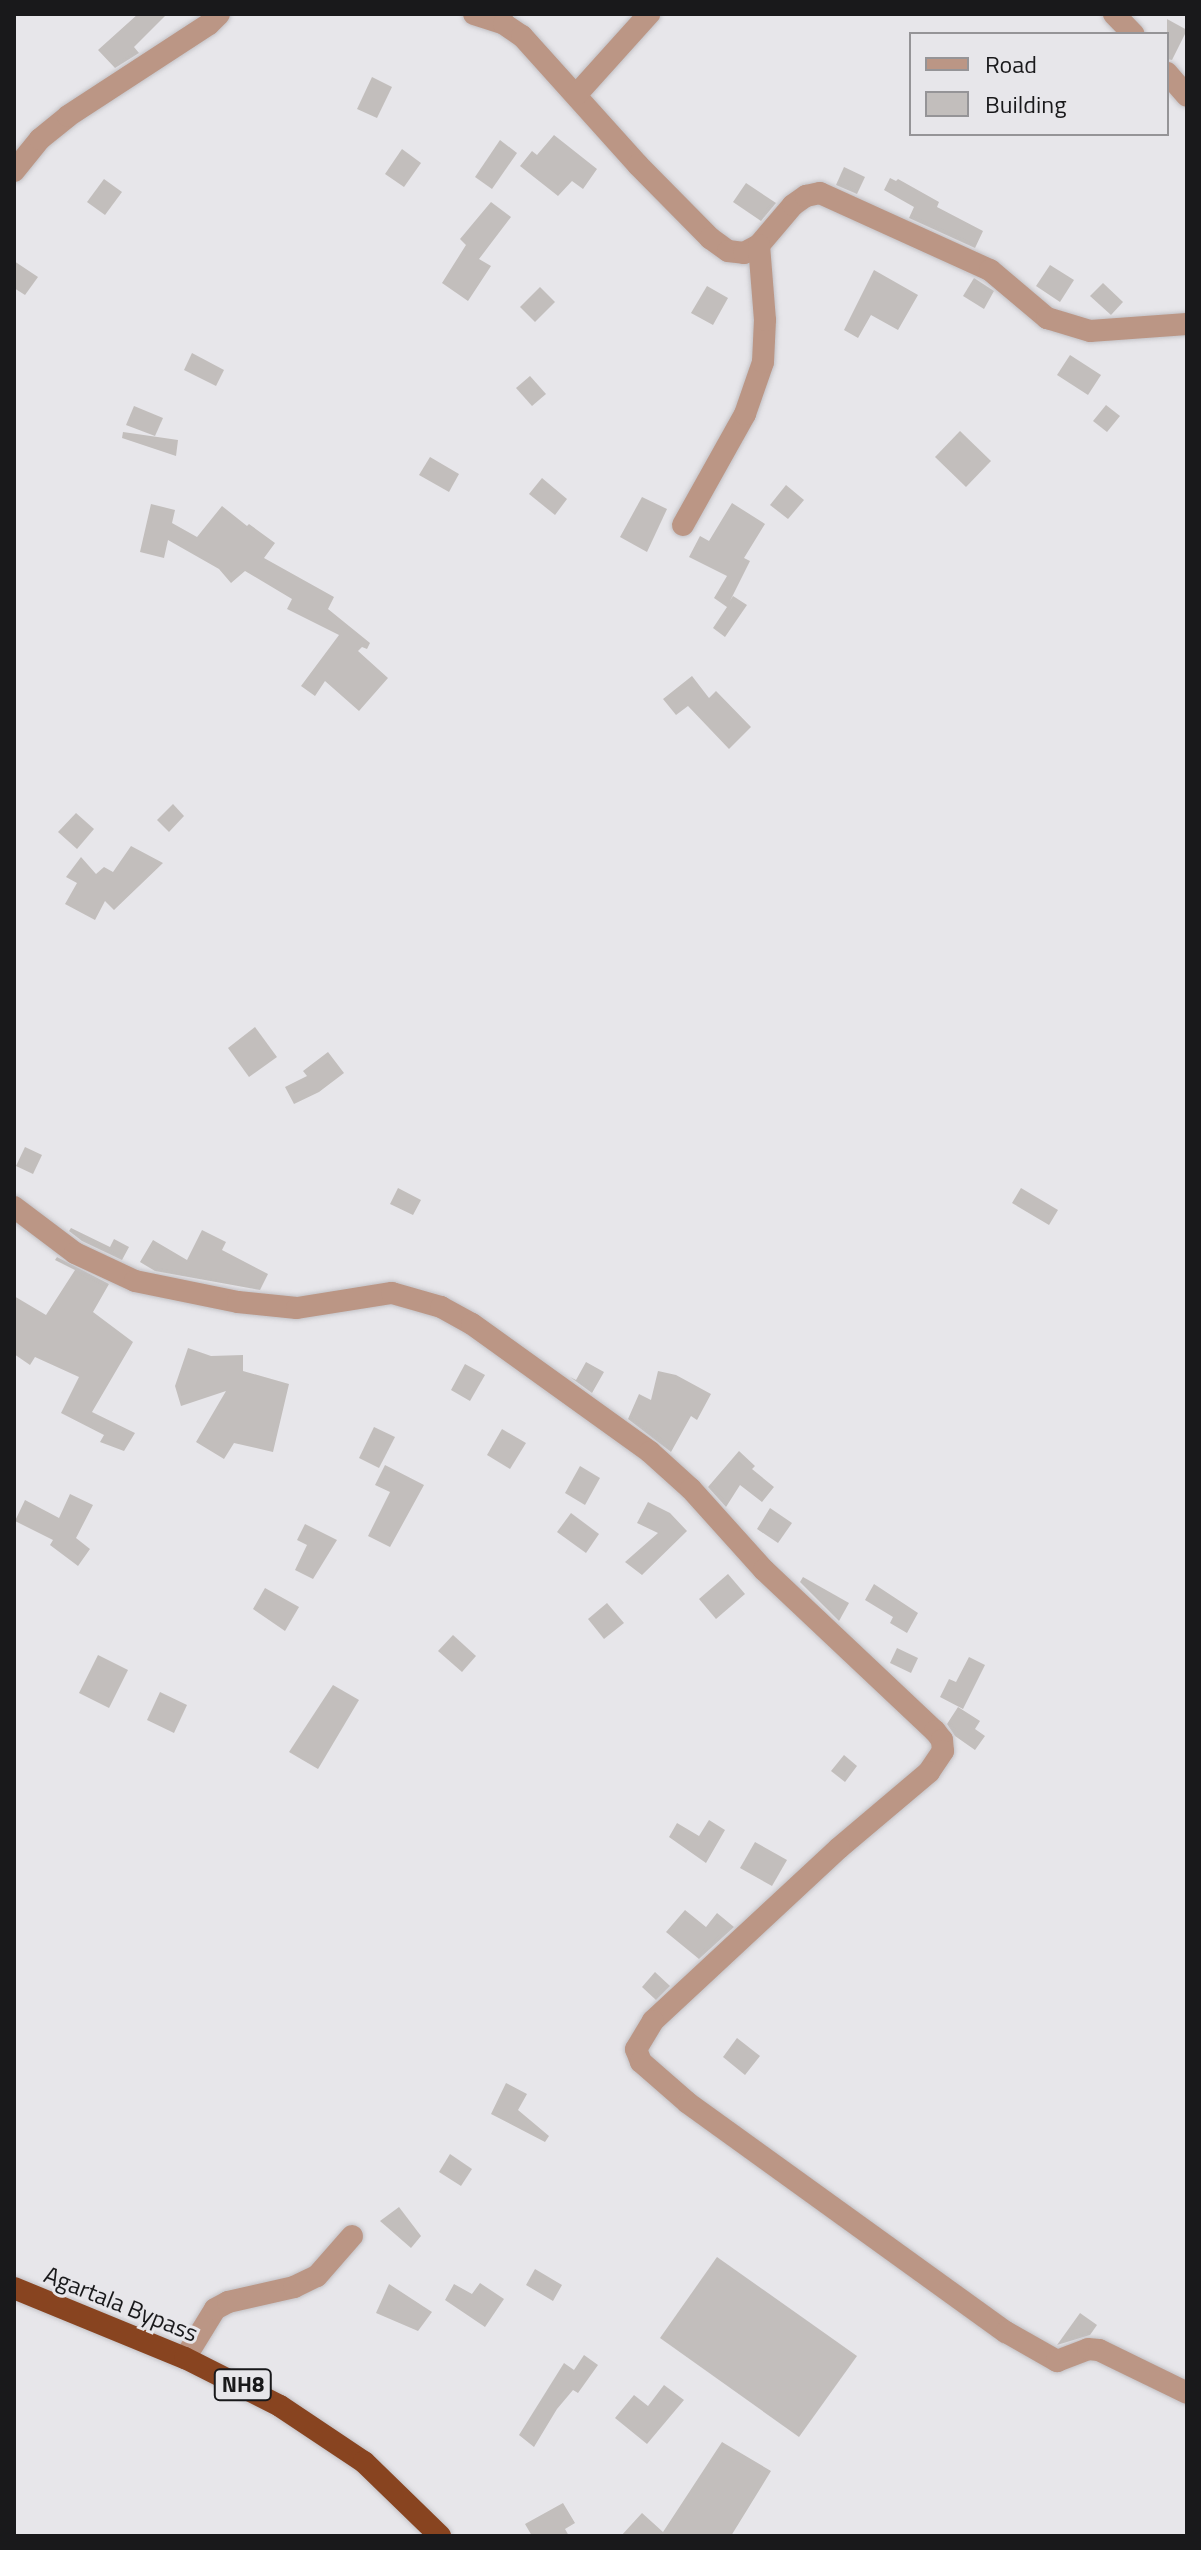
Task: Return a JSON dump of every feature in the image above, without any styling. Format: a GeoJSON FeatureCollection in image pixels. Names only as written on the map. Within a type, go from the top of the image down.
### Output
{"type":"FeatureCollection","features":[{"type":"Feature","properties":{"kind":"highway","name":"Agartala Bypass"},"geometry":{"type":"LineString","coordinates":[[14,2288],[185,2358],[242,2385],[328,2434],[364,2462],[440,2536]]}},
{"type":"Feature","properties":{"kind":"street"},"geometry":{"type":"LineString","coordinates":[[15,168],[40,139],[68,116],[209,24],[219,14]]}},
{"type":"Feature","properties":{"kind":"street"},"geometry":{"type":"LineString","coordinates":[[474,14],[504,24],[522,36],[638,165],[710,238],[728,251],[744,253],[759,245],[793,205],[806,196],[820,193],[990,270],[1047,318],[1090,331],[1187,324]]}},
{"type":"Feature","properties":{"kind":"street"},"geometry":{"type":"LineString","coordinates":[[577,94],[649,14]]}},
{"type":"Feature","properties":{"kind":"street"},"geometry":{"type":"LineString","coordinates":[[1169,75],[1187,96]]}},
{"type":"Feature","properties":{"kind":"street"},"geometry":{"type":"LineString","coordinates":[[683,525],[745,414],[760,375],[765,320],[759,245]]}},
{"type":"Feature","properties":{"kind":"street"},"geometry":{"type":"LineString","coordinates":[[14,1207],[75,1253],[135,1281],[238,1302],[297,1308],[392,1293],[441,1307],[472,1324],[600,1416],[681,1480],[764,1570],[935,1731],[942,1740],[943,1751],[929,1772],[839,1848],[653,2021],[636,2049],[641,2062],[688,2103],[1006,2332],[1057,2361],[1088,2349],[1099,2350],[1187,2393]]}},
{"type":"Feature","properties":{"kind":"street"},"geometry":{"type":"LineString","coordinates":[[185,2358],[215,2309],[228,2302],[294,2287],[317,2276],[352,2236]]}},
{"type":"Feature","properties":{"kind":"building"},"geometry":{"type":"Polygon","coordinates":[[[138,14],[167,14],[134,47],[139,53],[115,68],[98,50],[138,14]]]}},
{"type":"Feature","properties":{"kind":"building"},"geometry":{"type":"Polygon","coordinates":[[[1167,19],[1187,30],[1172,60],[1169,59],[1167,19]]]}},
{"type":"Feature","properties":{"kind":"building"},"geometry":{"type":"Polygon","coordinates":[[[372,77],[392,87],[377,118],[357,109],[372,77]]]}},
{"type":"Feature","properties":{"kind":"building"},"geometry":{"type":"Polygon","coordinates":[[[554,135],[597,169],[583,189],[572,181],[558,196],[520,166],[532,151],[537,155],[554,135]]]}},
{"type":"Feature","properties":{"kind":"building"},"geometry":{"type":"Polygon","coordinates":[[[500,140],[517,153],[492,189],[475,177],[500,140]]]}},
{"type":"Feature","properties":{"kind":"building"},"geometry":{"type":"Polygon","coordinates":[[[402,149],[421,163],[404,187],[385,174],[402,149]]]}},
{"type":"Feature","properties":{"kind":"building"},"geometry":{"type":"Polygon","coordinates":[[[844,167],[865,177],[857,194],[836,185],[844,167]]]}},
{"type":"Feature","properties":{"kind":"building"},"geometry":{"type":"Polygon","coordinates":[[[890,178],[898,179],[939,202],[937,207],[983,231],[975,248],[909,218],[914,207],[884,190],[890,178]]]}},
{"type":"Feature","properties":{"kind":"building"},"geometry":{"type":"Polygon","coordinates":[[[104,179],[122,192],[105,215],[87,202],[104,179]]]}},
{"type":"Feature","properties":{"kind":"building"},"geometry":{"type":"Polygon","coordinates":[[[746,183],[776,203],[761,221],[733,202],[746,183]]]}},
{"type":"Feature","properties":{"kind":"building"},"geometry":{"type":"Polygon","coordinates":[[[491,202],[511,217],[479,259],[491,266],[468,301],[442,283],[466,245],[460,239],[491,202]]]}},
{"type":"Feature","properties":{"kind":"building"},"geometry":{"type":"Polygon","coordinates":[[[14,261],[38,277],[25,295],[14,288],[14,261]]]}},
{"type":"Feature","properties":{"kind":"building"},"geometry":{"type":"Polygon","coordinates":[[[1050,265],[1074,280],[1060,302],[1036,286],[1050,265]]]}},
{"type":"Feature","properties":{"kind":"building"},"geometry":{"type":"Polygon","coordinates":[[[874,270],[918,295],[898,330],[871,315],[858,338],[844,330],[874,270]]]}},
{"type":"Feature","properties":{"kind":"building"},"geometry":{"type":"Polygon","coordinates":[[[974,278],[994,291],[984,309],[963,296],[974,278]]]}},
{"type":"Feature","properties":{"kind":"building"},"geometry":{"type":"Polygon","coordinates":[[[1103,283],[1123,302],[1111,315],[1090,296],[1103,283]]]}},
{"type":"Feature","properties":{"kind":"building"},"geometry":{"type":"Polygon","coordinates":[[[707,286],[728,298],[713,325],[691,313],[707,286]]]}},
{"type":"Feature","properties":{"kind":"building"},"geometry":{"type":"Polygon","coordinates":[[[540,287],[555,302],[535,322],[520,307],[540,287]]]}},
{"type":"Feature","properties":{"kind":"building"},"geometry":{"type":"Polygon","coordinates":[[[192,353],[224,370],[216,386],[184,370],[192,353]]]}},
{"type":"Feature","properties":{"kind":"building"},"geometry":{"type":"Polygon","coordinates":[[[1070,355],[1101,375],[1088,395],[1057,375],[1070,355]]]}},
{"type":"Feature","properties":{"kind":"building"},"geometry":{"type":"Polygon","coordinates":[[[530,376],[546,394],[532,406],[516,388],[530,376]]]}},
{"type":"Feature","properties":{"kind":"building"},"geometry":{"type":"Polygon","coordinates":[[[1106,405],[1120,416],[1107,432],[1093,421],[1106,405]]]}},
{"type":"Feature","properties":{"kind":"building"},"geometry":{"type":"Polygon","coordinates":[[[134,406],[163,418],[155,436],[126,425],[134,406]]]}},
{"type":"Feature","properties":{"kind":"building"},"geometry":{"type":"Polygon","coordinates":[[[960,431],[991,461],[966,487],[935,457],[960,431]]]}},
{"type":"Feature","properties":{"kind":"building"},"geometry":{"type":"Polygon","coordinates":[[[123,432],[178,440],[176,456],[122,438],[123,432]]]}},
{"type":"Feature","properties":{"kind":"building"},"geometry":{"type":"Polygon","coordinates":[[[430,457],[459,474],[449,492],[419,475],[430,457]]]}},
{"type":"Feature","properties":{"kind":"building"},"geometry":{"type":"Polygon","coordinates":[[[542,478],[567,499],[555,515],[529,494],[542,478]]]}},
{"type":"Feature","properties":{"kind":"building"},"geometry":{"type":"Polygon","coordinates":[[[786,485],[804,500],[788,519],[770,505],[786,485]]]}},
{"type":"Feature","properties":{"kind":"building"},"geometry":{"type":"Polygon","coordinates":[[[642,497],[667,509],[647,552],[620,537],[642,497]]]}},
{"type":"Feature","properties":{"kind":"building"},"geometry":{"type":"Polygon","coordinates":[[[732,503],[765,524],[744,558],[750,561],[730,601],[733,596],[747,605],[725,637],[713,628],[727,607],[714,598],[727,576],[689,557],[700,536],[709,541],[732,503]]]}},
{"type":"Feature","properties":{"kind":"building"},"geometry":{"type":"Polygon","coordinates":[[[151,504],[175,510],[172,523],[197,537],[222,506],[275,543],[264,558],[334,597],[328,609],[370,643],[367,649],[362,647],[358,651],[388,678],[359,711],[325,681],[315,696],[301,686],[339,635],[287,609],[292,599],[245,571],[231,583],[219,569],[168,540],[164,558],[140,552],[151,504]]]}},
{"type":"Feature","properties":{"kind":"building"},"geometry":{"type":"Polygon","coordinates":[[[692,676],[709,698],[716,691],[751,727],[729,749],[688,706],[676,715],[663,699],[692,676]]]}},
{"type":"Feature","properties":{"kind":"building"},"geometry":{"type":"Polygon","coordinates":[[[173,804],[184,816],[169,832],[157,820],[173,804]]]}},
{"type":"Feature","properties":{"kind":"building"},"geometry":{"type":"Polygon","coordinates":[[[76,813],[94,829],[77,849],[58,832],[76,813]]]}},
{"type":"Feature","properties":{"kind":"building"},"geometry":{"type":"Polygon","coordinates":[[[131,846],[163,863],[114,910],[105,901],[95,920],[65,904],[77,883],[66,877],[81,857],[96,874],[104,867],[113,872],[131,846]]]}},
{"type":"Feature","properties":{"kind":"building"},"geometry":{"type":"Polygon","coordinates":[[[255,1027],[277,1057],[249,1077],[228,1048],[255,1027]]]}},
{"type":"Feature","properties":{"kind":"building"},"geometry":{"type":"Polygon","coordinates":[[[328,1052],[344,1073],[319,1092],[294,1104],[285,1087],[307,1076],[303,1071],[328,1052]]]}},
{"type":"Feature","properties":{"kind":"building"},"geometry":{"type":"Polygon","coordinates":[[[25,1147],[42,1155],[33,1174],[16,1166],[25,1147]]]}},
{"type":"Feature","properties":{"kind":"building"},"geometry":{"type":"Polygon","coordinates":[[[398,1188],[421,1200],[413,1215],[390,1204],[398,1188]]]}},
{"type":"Feature","properties":{"kind":"building"},"geometry":{"type":"Polygon","coordinates":[[[1021,1188],[1058,1210],[1049,1225],[1012,1203],[1021,1188]]]}},
{"type":"Feature","properties":{"kind":"building"},"geometry":{"type":"Polygon","coordinates":[[[71,1228],[110,1247],[114,1239],[129,1247],[122,1260],[82,1241],[69,1231],[71,1228]]]}},
{"type":"Feature","properties":{"kind":"building"},"geometry":{"type":"Polygon","coordinates":[[[202,1230],[226,1242],[222,1250],[268,1274],[260,1290],[155,1271],[140,1262],[153,1240],[187,1260],[202,1230]]]}},
{"type":"Feature","properties":{"kind":"building"},"geometry":{"type":"Polygon","coordinates":[[[57,1257],[109,1284],[93,1312],[133,1342],[92,1412],[135,1433],[124,1451],[100,1442],[104,1435],[61,1413],[79,1377],[35,1357],[30,1365],[14,1354],[14,1296],[46,1315],[75,1270],[55,1260],[57,1257]]]}},
{"type":"Feature","properties":{"kind":"building"},"geometry":{"type":"Polygon","coordinates":[[[188,1348],[211,1356],[243,1355],[243,1371],[289,1384],[273,1452],[234,1443],[224,1459],[196,1442],[226,1391],[181,1406],[175,1386],[188,1348]]]}},
{"type":"Feature","properties":{"kind":"building"},"geometry":{"type":"Polygon","coordinates":[[[586,1362],[604,1372],[592,1393],[570,1377],[576,1380],[586,1362]]]}},
{"type":"Feature","properties":{"kind":"building"},"geometry":{"type":"Polygon","coordinates":[[[465,1364],[485,1375],[470,1401],[451,1390],[465,1364]]]}},
{"type":"Feature","properties":{"kind":"building"},"geometry":{"type":"Polygon","coordinates":[[[658,1371],[676,1375],[711,1394],[697,1420],[691,1416],[671,1452],[628,1419],[639,1394],[651,1400],[658,1371]]]}},
{"type":"Feature","properties":{"kind":"building"},"geometry":{"type":"Polygon","coordinates":[[[374,1427],[395,1437],[379,1468],[359,1458],[374,1427]]]}},
{"type":"Feature","properties":{"kind":"building"},"geometry":{"type":"Polygon","coordinates":[[[502,1429],[526,1443],[510,1469],[487,1455],[502,1429]]]}},
{"type":"Feature","properties":{"kind":"building"},"geometry":{"type":"Polygon","coordinates":[[[739,1451],[755,1466],[752,1469],[774,1487],[762,1502],[740,1485],[726,1507],[708,1487],[739,1451]]]}},
{"type":"Feature","properties":{"kind":"building"},"geometry":{"type":"Polygon","coordinates":[[[385,1465],[424,1485],[390,1547],[368,1536],[390,1492],[375,1485],[385,1465]]]}},
{"type":"Feature","properties":{"kind":"building"},"geometry":{"type":"Polygon","coordinates":[[[580,1466],[600,1478],[585,1505],[565,1493],[580,1466]]]}},
{"type":"Feature","properties":{"kind":"building"},"geometry":{"type":"Polygon","coordinates":[[[70,1494],[93,1505],[76,1538],[90,1549],[78,1566],[50,1545],[53,1540],[15,1521],[25,1500],[59,1518],[70,1494]]]}},
{"type":"Feature","properties":{"kind":"building"},"geometry":{"type":"Polygon","coordinates":[[[648,1502],[670,1513],[687,1531],[642,1575],[625,1562],[658,1533],[637,1523],[648,1502]]]}},
{"type":"Feature","properties":{"kind":"building"},"geometry":{"type":"Polygon","coordinates":[[[770,1508],[792,1523],[778,1543],[757,1529],[770,1508]]]}},
{"type":"Feature","properties":{"kind":"building"},"geometry":{"type":"Polygon","coordinates":[[[571,1513],[599,1534],[586,1553],[557,1532],[571,1513]]]}},
{"type":"Feature","properties":{"kind":"building"},"geometry":{"type":"Polygon","coordinates":[[[305,1524],[337,1540],[313,1579],[295,1570],[307,1545],[297,1540],[305,1524]]]}},
{"type":"Feature","properties":{"kind":"building"},"geometry":{"type":"Polygon","coordinates":[[[728,1574],[745,1594],[716,1619],[699,1599],[728,1574]]]}},
{"type":"Feature","properties":{"kind":"building"},"geometry":{"type":"Polygon","coordinates":[[[803,1577],[849,1603],[839,1621],[800,1582],[803,1577]]]}},
{"type":"Feature","properties":{"kind":"building"},"geometry":{"type":"Polygon","coordinates":[[[874,1584],[918,1613],[907,1633],[890,1623],[893,1617],[865,1600],[874,1584]]]}},
{"type":"Feature","properties":{"kind":"building"},"geometry":{"type":"Polygon","coordinates":[[[265,1588],[299,1607],[285,1631],[253,1609],[265,1588]]]}},
{"type":"Feature","properties":{"kind":"building"},"geometry":{"type":"Polygon","coordinates":[[[607,1603],[624,1623],[604,1639],[588,1619],[607,1603]]]}},
{"type":"Feature","properties":{"kind":"building"},"geometry":{"type":"Polygon","coordinates":[[[453,1635],[476,1656],[462,1672],[438,1651],[453,1635]]]}},
{"type":"Feature","properties":{"kind":"building"},"geometry":{"type":"Polygon","coordinates":[[[897,1648],[918,1658],[911,1673],[890,1663],[897,1648]]]}},
{"type":"Feature","properties":{"kind":"building"},"geometry":{"type":"Polygon","coordinates":[[[98,1655],[128,1670],[109,1708],[79,1693],[98,1655]]]}},
{"type":"Feature","properties":{"kind":"building"},"geometry":{"type":"Polygon","coordinates":[[[969,1657],[985,1665],[963,1709],[940,1697],[949,1679],[956,1682],[969,1657]]]}},
{"type":"Feature","properties":{"kind":"building"},"geometry":{"type":"Polygon","coordinates":[[[333,1685],[359,1700],[318,1769],[289,1752],[333,1685]]]}},
{"type":"Feature","properties":{"kind":"building"},"geometry":{"type":"Polygon","coordinates":[[[160,1692],[187,1705],[174,1733],[147,1720],[160,1692]]]}},
{"type":"Feature","properties":{"kind":"building"},"geometry":{"type":"Polygon","coordinates":[[[958,1707],[980,1721],[975,1729],[985,1736],[975,1750],[955,1736],[947,1724],[958,1707]]]}},
{"type":"Feature","properties":{"kind":"building"},"geometry":{"type":"Polygon","coordinates":[[[844,1755],[857,1766],[845,1782],[831,1771],[844,1755]]]}},
{"type":"Feature","properties":{"kind":"building"},"geometry":{"type":"Polygon","coordinates":[[[709,1820],[725,1830],[706,1863],[669,1837],[677,1823],[699,1836],[709,1820]]]}},
{"type":"Feature","properties":{"kind":"building"},"geometry":{"type":"Polygon","coordinates":[[[755,1842],[787,1860],[772,1886],[740,1868],[755,1842]]]}},
{"type":"Feature","properties":{"kind":"building"},"geometry":{"type":"Polygon","coordinates":[[[685,1910],[706,1927],[717,1913],[734,1927],[699,1959],[666,1932],[685,1910]]]}},
{"type":"Feature","properties":{"kind":"building"},"geometry":{"type":"Polygon","coordinates":[[[655,1972],[670,1986],[656,2000],[642,1987],[655,1972]]]}},
{"type":"Feature","properties":{"kind":"building"},"geometry":{"type":"Polygon","coordinates":[[[737,2038],[760,2056],[745,2075],[723,2057],[737,2038]]]}},
{"type":"Feature","properties":{"kind":"building"},"geometry":{"type":"Polygon","coordinates":[[[506,2083],[527,2094],[518,2110],[549,2136],[545,2142],[491,2114],[506,2083]]]}},
{"type":"Feature","properties":{"kind":"building"},"geometry":{"type":"Polygon","coordinates":[[[450,2154],[472,2169],[461,2186],[439,2172],[450,2154]]]}},
{"type":"Feature","properties":{"kind":"building"},"geometry":{"type":"Polygon","coordinates":[[[399,2207],[421,2236],[411,2248],[380,2221],[399,2207]]]}},
{"type":"Feature","properties":{"kind":"building"},"geometry":{"type":"Polygon","coordinates":[[[717,2257],[857,2356],[799,2437],[660,2338],[717,2257]]]}},
{"type":"Feature","properties":{"kind":"building"},"geometry":{"type":"Polygon","coordinates":[[[535,2269],[562,2285],[553,2301],[526,2285],[535,2269]]]}},
{"type":"Feature","properties":{"kind":"building"},"geometry":{"type":"Polygon","coordinates":[[[480,2283],[504,2299],[485,2327],[445,2300],[454,2284],[472,2294],[480,2283]]]}},
{"type":"Feature","properties":{"kind":"building"},"geometry":{"type":"Polygon","coordinates":[[[389,2284],[432,2312],[418,2331],[376,2313],[389,2284]]]}},
{"type":"Feature","properties":{"kind":"building"},"geometry":{"type":"Polygon","coordinates":[[[1080,2313],[1097,2325],[1090,2335],[1057,2345],[1080,2313]]]}},
{"type":"Feature","properties":{"kind":"building"},"geometry":{"type":"Polygon","coordinates":[[[584,2355],[598,2365],[578,2393],[573,2390],[557,2409],[534,2447],[519,2435],[564,2363],[574,2370],[584,2355]]]}},
{"type":"Feature","properties":{"kind":"building"},"geometry":{"type":"Polygon","coordinates":[[[664,2385],[684,2400],[647,2444],[615,2418],[634,2395],[648,2406],[664,2385]]]}},
{"type":"Feature","properties":{"kind":"building"},"geometry":{"type":"Polygon","coordinates":[[[722,2442],[771,2471],[731,2536],[621,2536],[642,2513],[663,2532],[722,2442]]]}},
{"type":"Feature","properties":{"kind":"building"},"geometry":{"type":"Polygon","coordinates":[[[563,2503],[575,2523],[565,2529],[569,2536],[532,2536],[525,2524],[563,2503]]]}}]}
